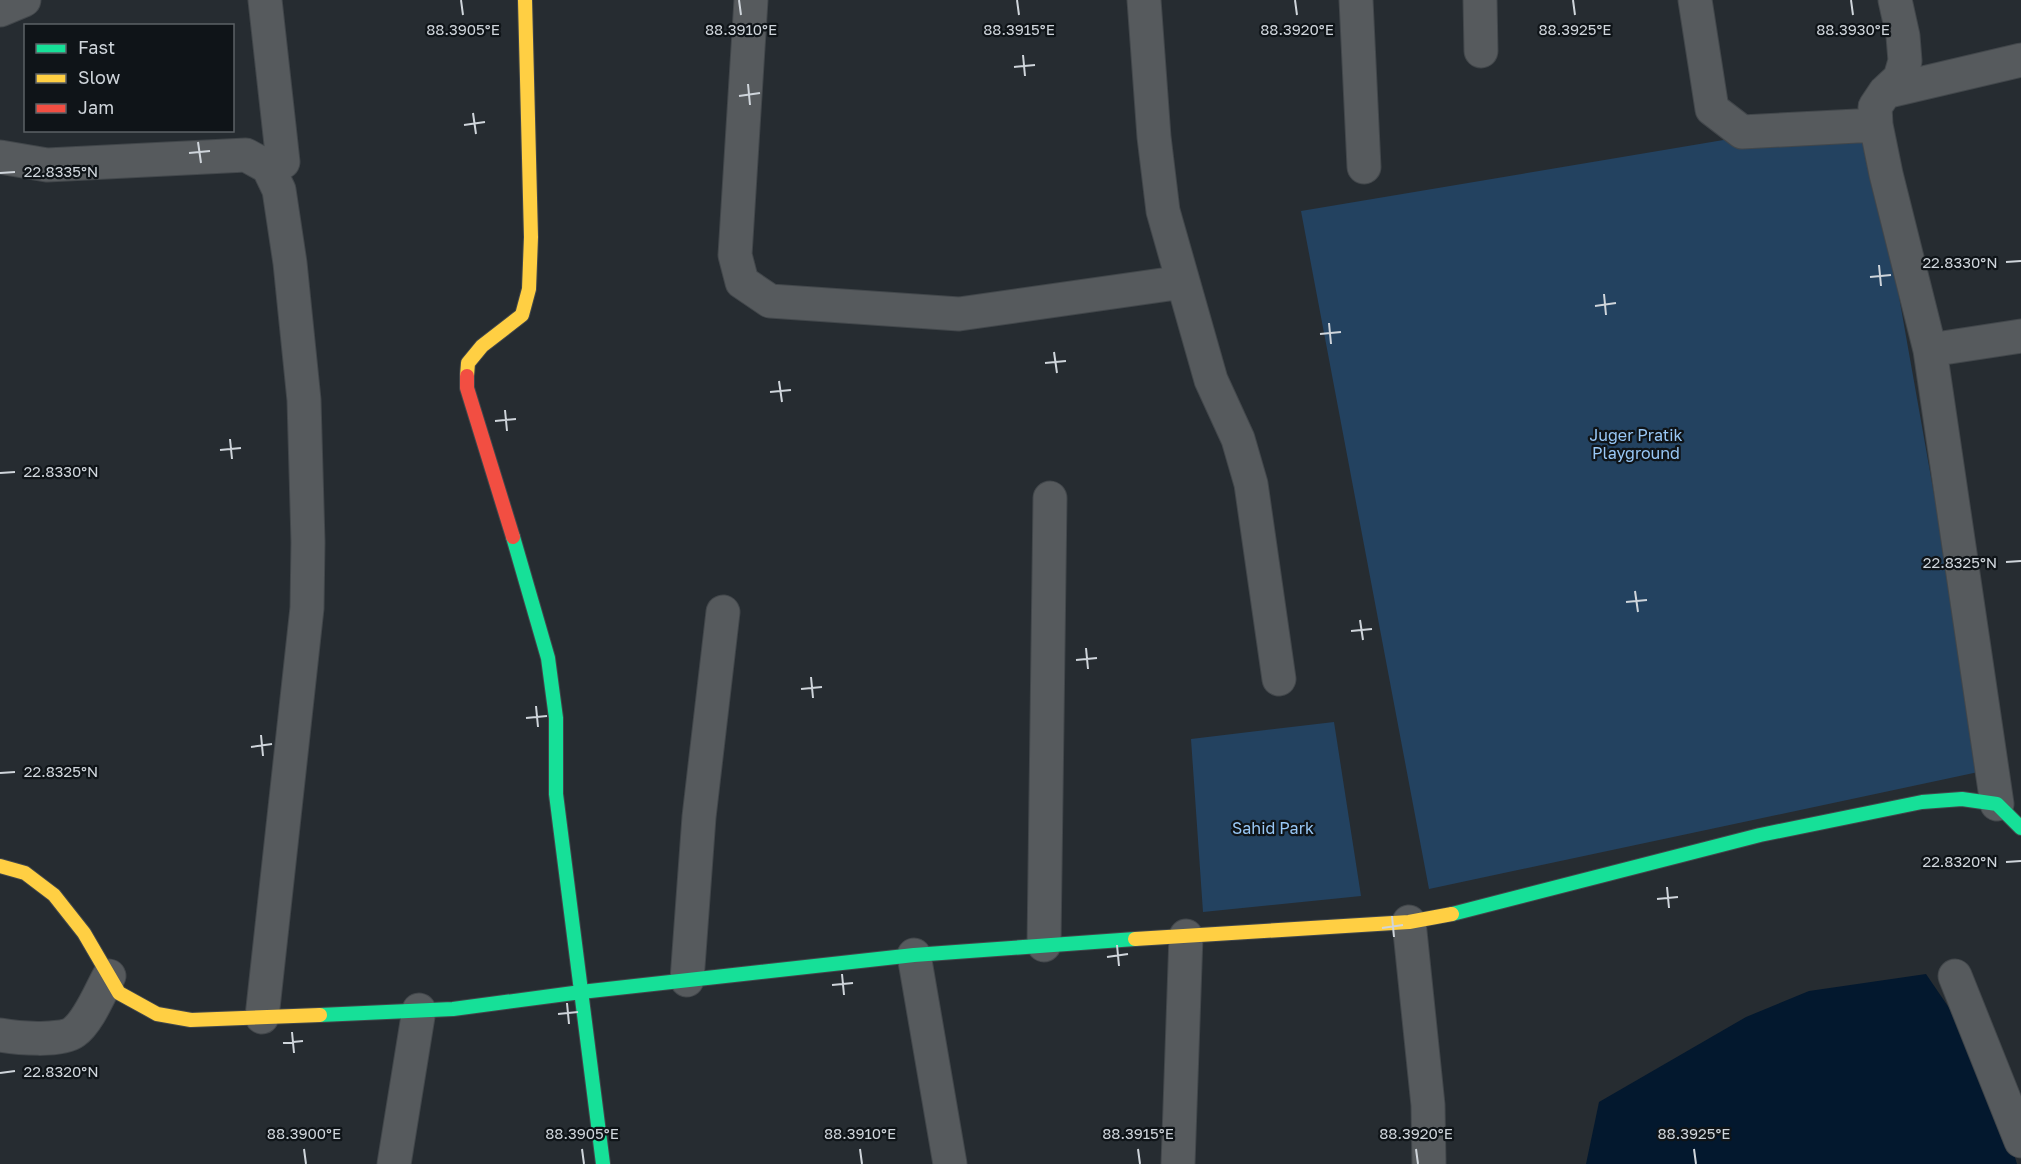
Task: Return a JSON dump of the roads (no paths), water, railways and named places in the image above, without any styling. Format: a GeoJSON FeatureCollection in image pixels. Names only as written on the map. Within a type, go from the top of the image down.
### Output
{"type":"FeatureCollection","features":[{"type":"Feature","properties":{"kind":"street"},"geometry":{"type":"LineString","coordinates":[[0,10],[24,0]]}},
{"type":"Feature","properties":{"kind":"street"},"geometry":{"type":"LineString","coordinates":[[265,0],[283,162]]}},
{"type":"Feature","properties":{"kind":"street"},"geometry":{"type":"LineString","coordinates":[[525,0],[531,237],[528,289],[522,315],[482,346],[468,363],[467,388],[548,658],[556,718],[556,795],[603,1164]]}},
{"type":"Feature","properties":{"kind":"street"},"geometry":{"type":"LineString","coordinates":[[751,0],[735,255],[742,282],[770,301],[959,314],[1183,282]]}},
{"type":"Feature","properties":{"kind":"street"},"geometry":{"type":"LineString","coordinates":[[1144,0],[1154,137],[1164,211],[1211,380],[1238,439],[1251,484],[1279,679]]}},
{"type":"Feature","properties":{"kind":"street"},"geometry":{"type":"LineString","coordinates":[[1356,0],[1364,167]]}},
{"type":"Feature","properties":{"kind":"street"},"geometry":{"type":"LineString","coordinates":[[1480,0],[1481,51]]}},
{"type":"Feature","properties":{"kind":"street"},"geometry":{"type":"LineString","coordinates":[[1695,0],[1712,109],[1742,132],[1876,125]]}},
{"type":"Feature","properties":{"kind":"street"},"geometry":{"type":"LineString","coordinates":[[1895,0],[1903,36],[1905,61],[1900,78],[1885,92],[1875,107],[1876,125],[1930,350],[1997,804],[2021,828]]}},
{"type":"Feature","properties":{"kind":"street"},"geometry":{"type":"LineString","coordinates":[[1885,92],[2021,60]]}},
{"type":"Feature","properties":{"kind":"street"},"geometry":{"type":"LineString","coordinates":[[0,157],[47,165],[246,155],[268,167],[279,190],[290,263],[304,400],[308,542],[307,597],[262,1017]]}},
{"type":"Feature","properties":{"kind":"street"},"geometry":{"type":"LineString","coordinates":[[1930,350],[2021,336]]}},
{"type":"Feature","properties":{"kind":"street"},"geometry":{"type":"LineString","coordinates":[[1044,945],[1050,498]]}},
{"type":"Feature","properties":{"kind":"street"},"geometry":{"type":"LineString","coordinates":[[687,980],[699,817],[723,612]]}},
{"type":"Feature","properties":{"kind":"street"},"geometry":{"type":"LineString","coordinates":[[0,866],[25,873],[54,895],[84,933],[119,993],[157,1014],[191,1020],[453,1009],[581,992],[914,955],[1409,922],[1466,912],[1760,835],[1922,802],[1962,799],[1997,804]]}},
{"type":"Feature","properties":{"kind":"street"},"geometry":{"type":"LineString","coordinates":[[1409,922],[1428,1105],[1430,1164]]}},
{"type":"Feature","properties":{"kind":"street"},"geometry":{"type":"LineString","coordinates":[[1178,1164],[1186,936]]}},
{"type":"Feature","properties":{"kind":"street"},"geometry":{"type":"LineString","coordinates":[[914,955],[950,1164]]}},
{"type":"Feature","properties":{"kind":"street"},"geometry":{"type":"LineString","coordinates":[[0,1035],[51,1038],[73,1034],[84,1022],[109,976]]}},
{"type":"Feature","properties":{"kind":"street"},"geometry":{"type":"LineString","coordinates":[[1955,976],[2021,1141]]}},
{"type":"Feature","properties":{"kind":"street"},"geometry":{"type":"LineString","coordinates":[[394,1164],[419,1010]]}},
{"type":"Feature","properties":{"kind":"park label","name":"Juger Pratik Playground"},"geometry":{"type":"Point","coordinates":[1636,444]}},
{"type":"Feature","properties":{"kind":"park label","name":"Sahid Park"},"geometry":{"type":"Point","coordinates":[1273,828]}}]}
